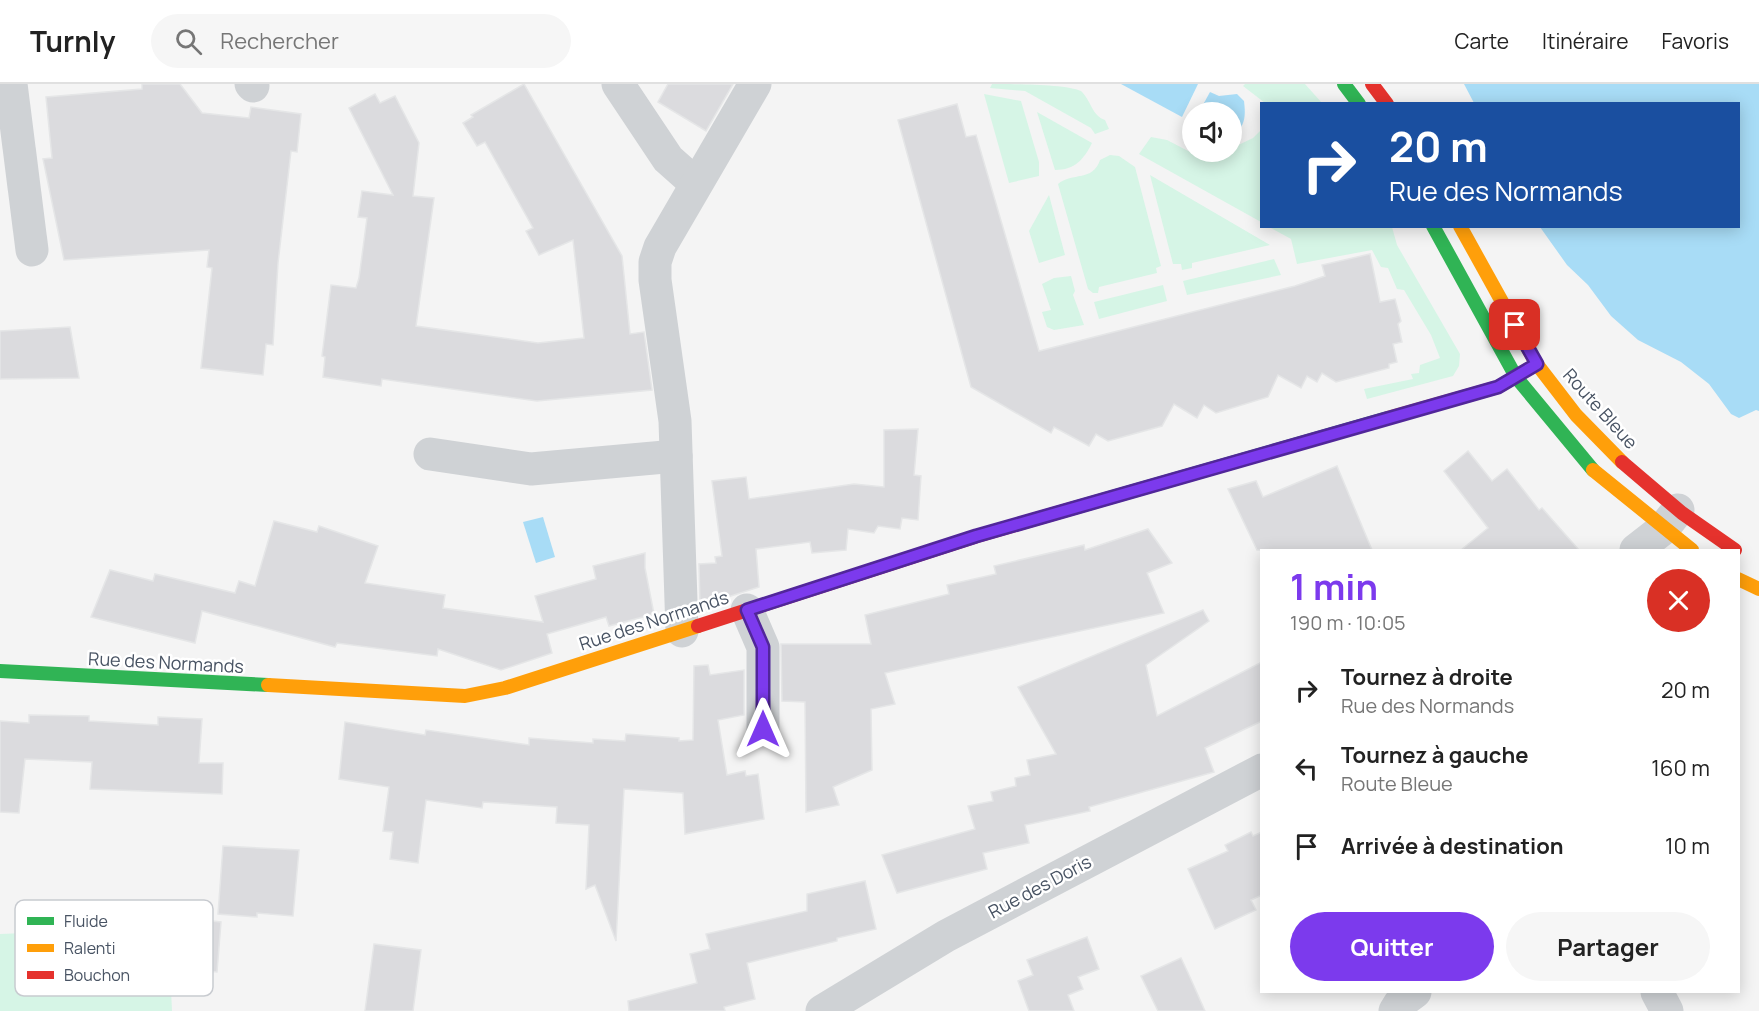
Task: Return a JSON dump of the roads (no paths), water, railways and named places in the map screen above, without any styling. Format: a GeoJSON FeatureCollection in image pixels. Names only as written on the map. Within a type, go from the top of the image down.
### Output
{"type":"FeatureCollection","features":[{"type":"Feature","properties":{"kind":"street"},"geometry":{"type":"LineString","coordinates":[[11,84],[32,250]]}},
{"type":"Feature","properties":{"kind":"street"},"geometry":{"type":"LineString","coordinates":[[618,84],[668,159],[695,183]]}},
{"type":"Feature","properties":{"kind":"street"},"geometry":{"type":"LineString","coordinates":[[682,631],[675,421],[655,280],[655,262],[660,247],[695,183],[755,84]]}},
{"type":"Feature","properties":{"kind":"street"},"geometry":{"type":"LineString","coordinates":[[1344,84],[1358,102]]}},
{"type":"Feature","properties":{"kind":"street"},"geometry":{"type":"LineString","coordinates":[[1372,84],[1386,102]]}},
{"type":"Feature","properties":{"kind":"street","name":"Route Bleue"},"geometry":{"type":"LineString","coordinates":[[1434,228],[1516,377],[1587,465],[1670,519],[1732,549]]}},
{"type":"Feature","properties":{"kind":"street","name":"Route Bleue"},"geometry":{"type":"LineString","coordinates":[[1461,228],[1537,364],[1670,519],[1691,549]]}},
{"type":"Feature","properties":{"kind":"street","name":"Rue des Normands"},"geometry":{"type":"LineString","coordinates":[[0,671],[465,696],[505,688],[976,536],[1498,387],[1537,364]]}},
{"type":"Feature","properties":{"kind":"street"},"geometry":{"type":"LineString","coordinates":[[430,454],[531,469],[675,456]]}},
{"type":"Feature","properties":{"kind":"street"},"geometry":{"type":"LineString","coordinates":[[1637,549],[1670,519]]}},
{"type":"Feature","properties":{"kind":"street"},"geometry":{"type":"LineString","coordinates":[[1740,580],[1759,589]]}},
{"type":"Feature","properties":{"kind":"street"},"geometry":{"type":"LineString","coordinates":[[747,610],[763,647],[763,729]]}},
{"type":"Feature","properties":{"kind":"street","name":"Rue des Doris"},"geometry":{"type":"LineString","coordinates":[[822,1011],[946,936],[1260,771]]}},
{"type":"Feature","properties":{"kind":"street"},"geometry":{"type":"LineString","coordinates":[[1395,1011],[1400,1003],[1414,993]]}},
{"type":"Feature","properties":{"kind":"street"},"geometry":{"type":"LineString","coordinates":[[1657,993],[1666,1011]]}},
{"type":"Feature","properties":{"kind":"water"},"geometry":{"type":"Polygon","coordinates":[[[1121,84],[1198,84],[1189,102],[1182,102],[1182,117],[1121,84]]]}},
{"type":"Feature","properties":{"kind":"water"},"geometry":{"type":"Polygon","coordinates":[[[1464,84],[1759,84],[1759,411],[1756,410],[1739,418],[1731,414],[1709,384],[1681,362],[1638,340],[1611,316],[1588,285],[1567,265],[1541,228],[1740,228],[1740,102],[1473,102],[1464,84]]]}},
{"type":"Feature","properties":{"kind":"water"},"geometry":{"type":"Polygon","coordinates":[[[1210,92],[1219,96],[1237,94],[1244,101],[1245,112],[1242,125],[1242,102],[1204,102],[1210,92]]]}},
{"type":"Feature","properties":{"kind":"water"},"geometry":{"type":"Polygon","coordinates":[[[543,517],[555,557],[536,563],[523,522],[543,517]]]}}]}
